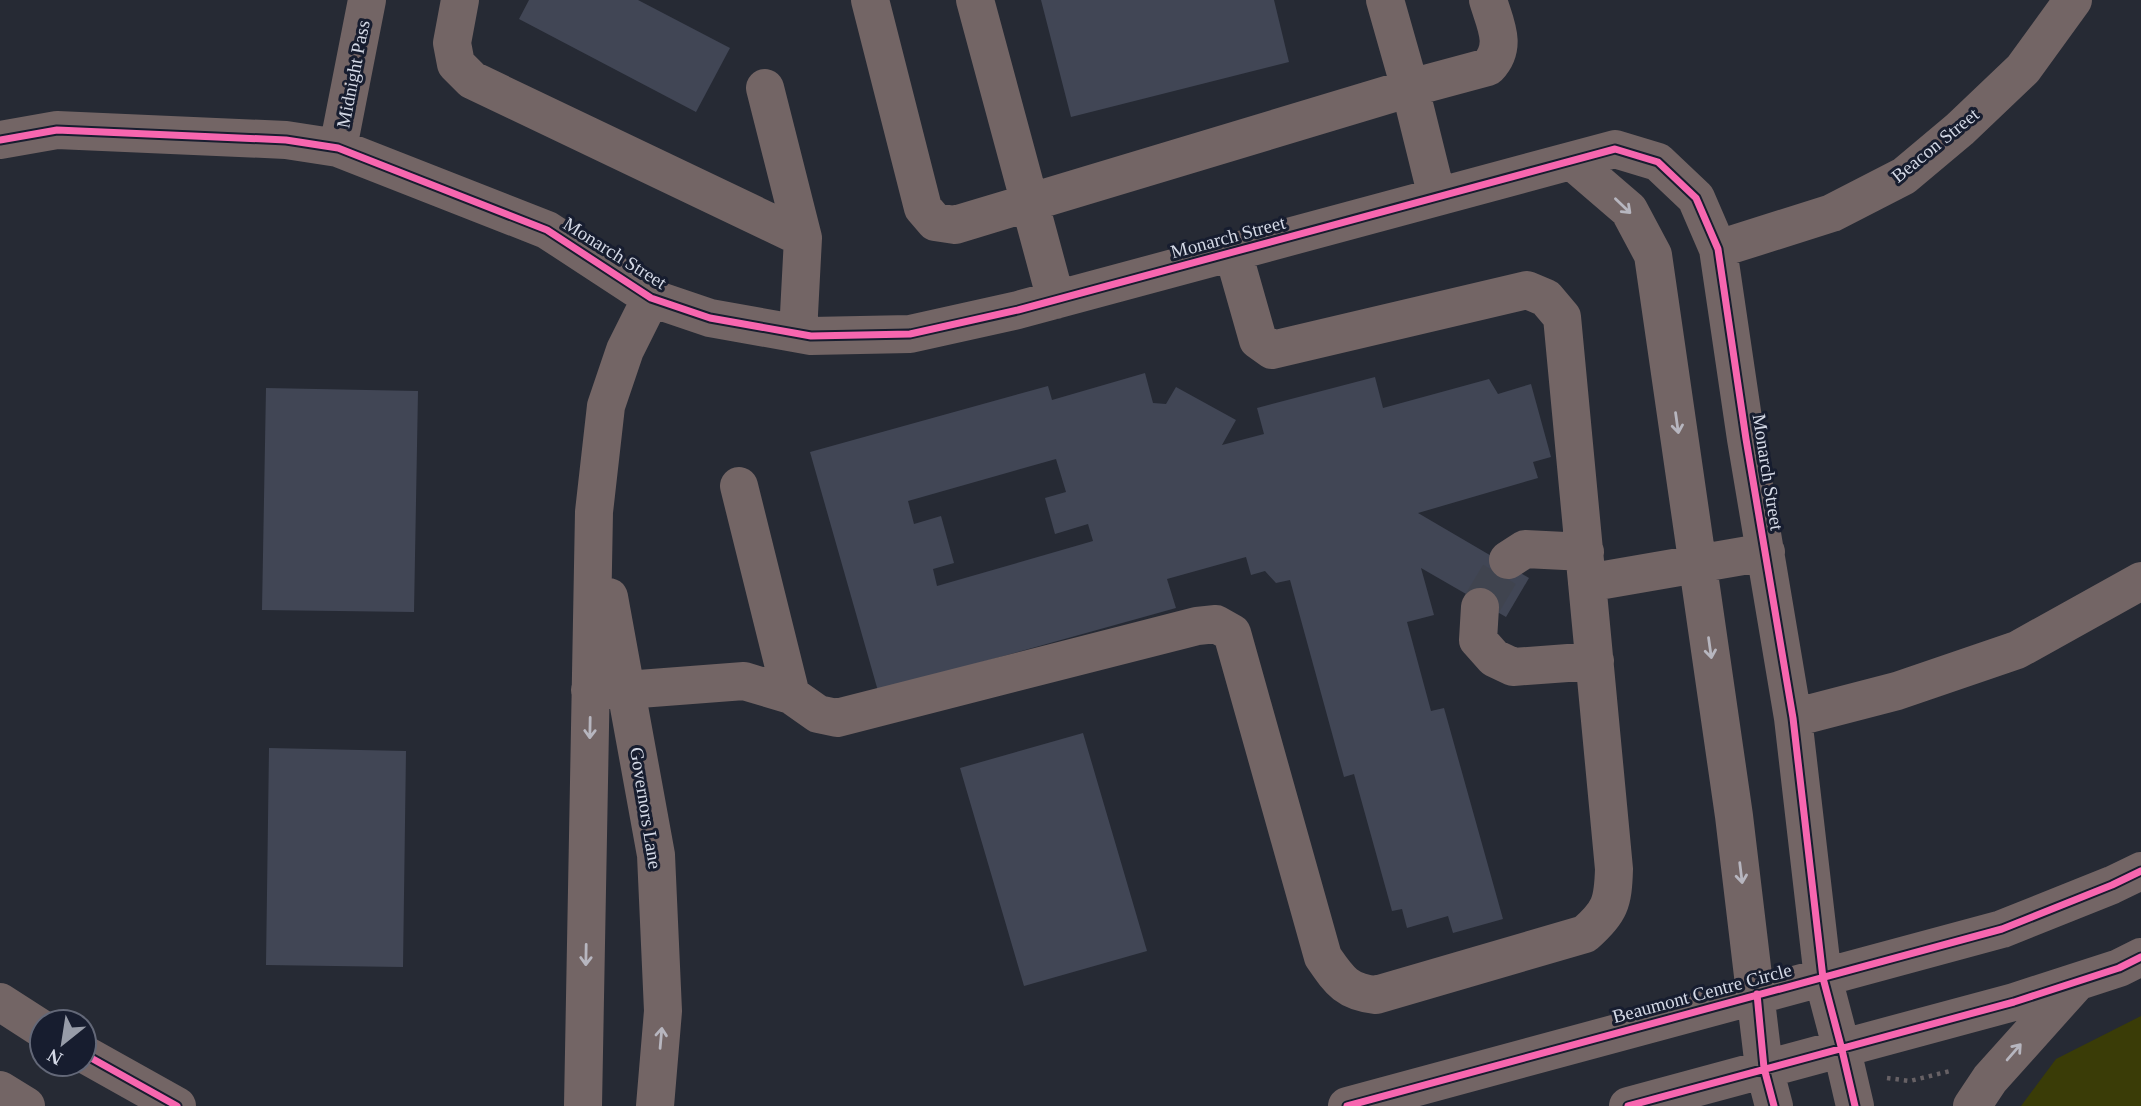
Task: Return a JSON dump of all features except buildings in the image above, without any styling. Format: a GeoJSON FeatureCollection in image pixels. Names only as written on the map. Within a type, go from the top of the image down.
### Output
{"type":"FeatureCollection","features":[{"type":"Feature","properties":{"kind":"street","name":"Midnight Pass"},"geometry":{"type":"LineString","coordinates":[[338,148],[367,0]]}},
{"type":"Feature","properties":{"kind":"street"},"geometry":{"type":"LineString","coordinates":[[460,0],[452,43],[456,64],[472,79],[803,238]]}},
{"type":"Feature","properties":{"kind":"street"},"geometry":{"type":"LineString","coordinates":[[870,0],[923,208],[935,222],[955,225],[1488,67],[1497,58],[1500,41],[1488,0]]}},
{"type":"Feature","properties":{"kind":"street"},"geometry":{"type":"LineString","coordinates":[[975,0],[1056,300]]}},
{"type":"Feature","properties":{"kind":"street"},"geometry":{"type":"LineString","coordinates":[[1385,0],[1437,197]]}},
{"type":"Feature","properties":{"kind":"street","name":"Beacon Street"},"geometry":{"type":"LineString","coordinates":[[1718,249],[1832,213],[1903,176],[1960,128],[2023,69],[2073,0]]}},
{"type":"Feature","properties":{"kind":"street"},"geometry":{"type":"LineString","coordinates":[[765,88],[803,238],[798,333]]}},
{"type":"Feature","properties":{"kind":"street","name":"Monarch Street"},"geometry":{"type":"LineString","coordinates":[[0,140],[57,130],[286,140],[338,148],[547,230],[651,298],[710,317],[811,336],[911,334],[1056,300],[1615,149],[1658,162],[1696,198],[1718,249],[1793,718],[1823,978],[1855,1106]]}},
{"type":"Feature","properties":{"kind":"street"},"geometry":{"type":"LineString","coordinates":[[1572,161],[1629,209],[1653,256],[1757,994],[1764,1068],[1774,1106]]}},
{"type":"Feature","properties":{"kind":"street"},"geometry":{"type":"LineString","coordinates":[[608,690],[744,681],[791,695],[818,714],[837,718],[1197,626],[1216,624],[1232,633],[1323,957],[1339,980],[1358,993],[1376,995],[1586,934],[1605,917],[1614,892],[1614,869],[1562,317],[1546,298],[1527,290],[1272,350],[1258,340],[1233,252]]}},
{"type":"Feature","properties":{"kind":"street","name":"Governors Lane"},"geometry":{"type":"LineString","coordinates":[[583,1106],[608,690],[594,512],[606,407],[625,350],[651,298]]}},
{"type":"Feature","properties":{"kind":"street"},"geometry":{"type":"LineString","coordinates":[[739,486],[791,695]]}},
{"type":"Feature","properties":{"kind":"street"},"geometry":{"type":"LineString","coordinates":[[1508,560],[1525,549],[1586,567],[1697,563],[1766,552]]}},
{"type":"Feature","properties":{"kind":"street"},"geometry":{"type":"LineString","coordinates":[[1793,718],[1897,691],[2017,650],[2141,581]]}},
{"type":"Feature","properties":{"kind":"street"},"geometry":{"type":"LineString","coordinates":[[1480,607],[1478,640],[1494,659],[1513,667],[1595,661]]}},
{"type":"Feature","properties":{"kind":"street","name":"Governors Lane"},"geometry":{"type":"LineString","coordinates":[[608,690],[656,855],[663,1011],[655,1106]]}},
{"type":"Feature","properties":{"kind":"street","name":"Beaumont Centre Circle"},"geometry":{"type":"LineString","coordinates":[[1347,1106],[2002,929],[2112,886],[2141,871]]}},
{"type":"Feature","properties":{"kind":"street"},"geometry":{"type":"LineString","coordinates":[[1628,1106],[2014,1002],[2119,968],[2141,957]]}},
{"type":"Feature","properties":{"kind":"street"},"geometry":{"type":"LineString","coordinates":[[1972,1106],[1990,1079],[2078,981]]}},
{"type":"Feature","properties":{"kind":"street"},"geometry":{"type":"LineString","coordinates":[[0,1002],[28,1020]]}},
{"type":"Feature","properties":{"kind":"street"},"geometry":{"type":"LineString","coordinates":[[98,1062],[177,1106]]}},
{"type":"Feature","properties":{"kind":"street"},"geometry":{"type":"LineString","coordinates":[[0,1090],[26,1106]]}},
{"type":"Feature","properties":{"kind":"path"},"geometry":{"type":"LineString","coordinates":[[1881,1076],[1910,1081],[1954,1070]]}},
{"type":"Feature","properties":{"kind":"shaded area"},"geometry":{"type":"Polygon","coordinates":[[[2141,1016],[2141,1106],[2021,1106],[2056,1059],[2141,1016]]]}},
{"type":"Feature","properties":{"kind":"tunnel"},"geometry":{"type":"LineString","coordinates":[[1480,607],[1508,560]]}},
{"type":"Feature","properties":{"kind":"cycle path"},"geometry":{"type":"LineString","coordinates":[[0,140],[57,130],[286,140],[338,148],[547,230],[651,298],[710,318],[811,336],[910,334],[1018,310],[1615,149],[1658,162],[1696,198],[1718,249],[1746,439],[1793,718],[1823,978],[1855,1106]]}},
{"type":"Feature","properties":{"kind":"cycle path"},"geometry":{"type":"LineString","coordinates":[[1347,1106],[2002,929],[2141,871]]}},
{"type":"Feature","properties":{"kind":"cycle path"},"geometry":{"type":"LineString","coordinates":[[1628,1106],[2014,1002],[2119,968],[2141,957]]}},
{"type":"Feature","properties":{"kind":"cycle path"},"geometry":{"type":"LineString","coordinates":[[1757,994],[1764,1068],[1774,1106]]}},
{"type":"Feature","properties":{"kind":"cycle path"},"geometry":{"type":"LineString","coordinates":[[98,1062],[177,1106]]}}]}
